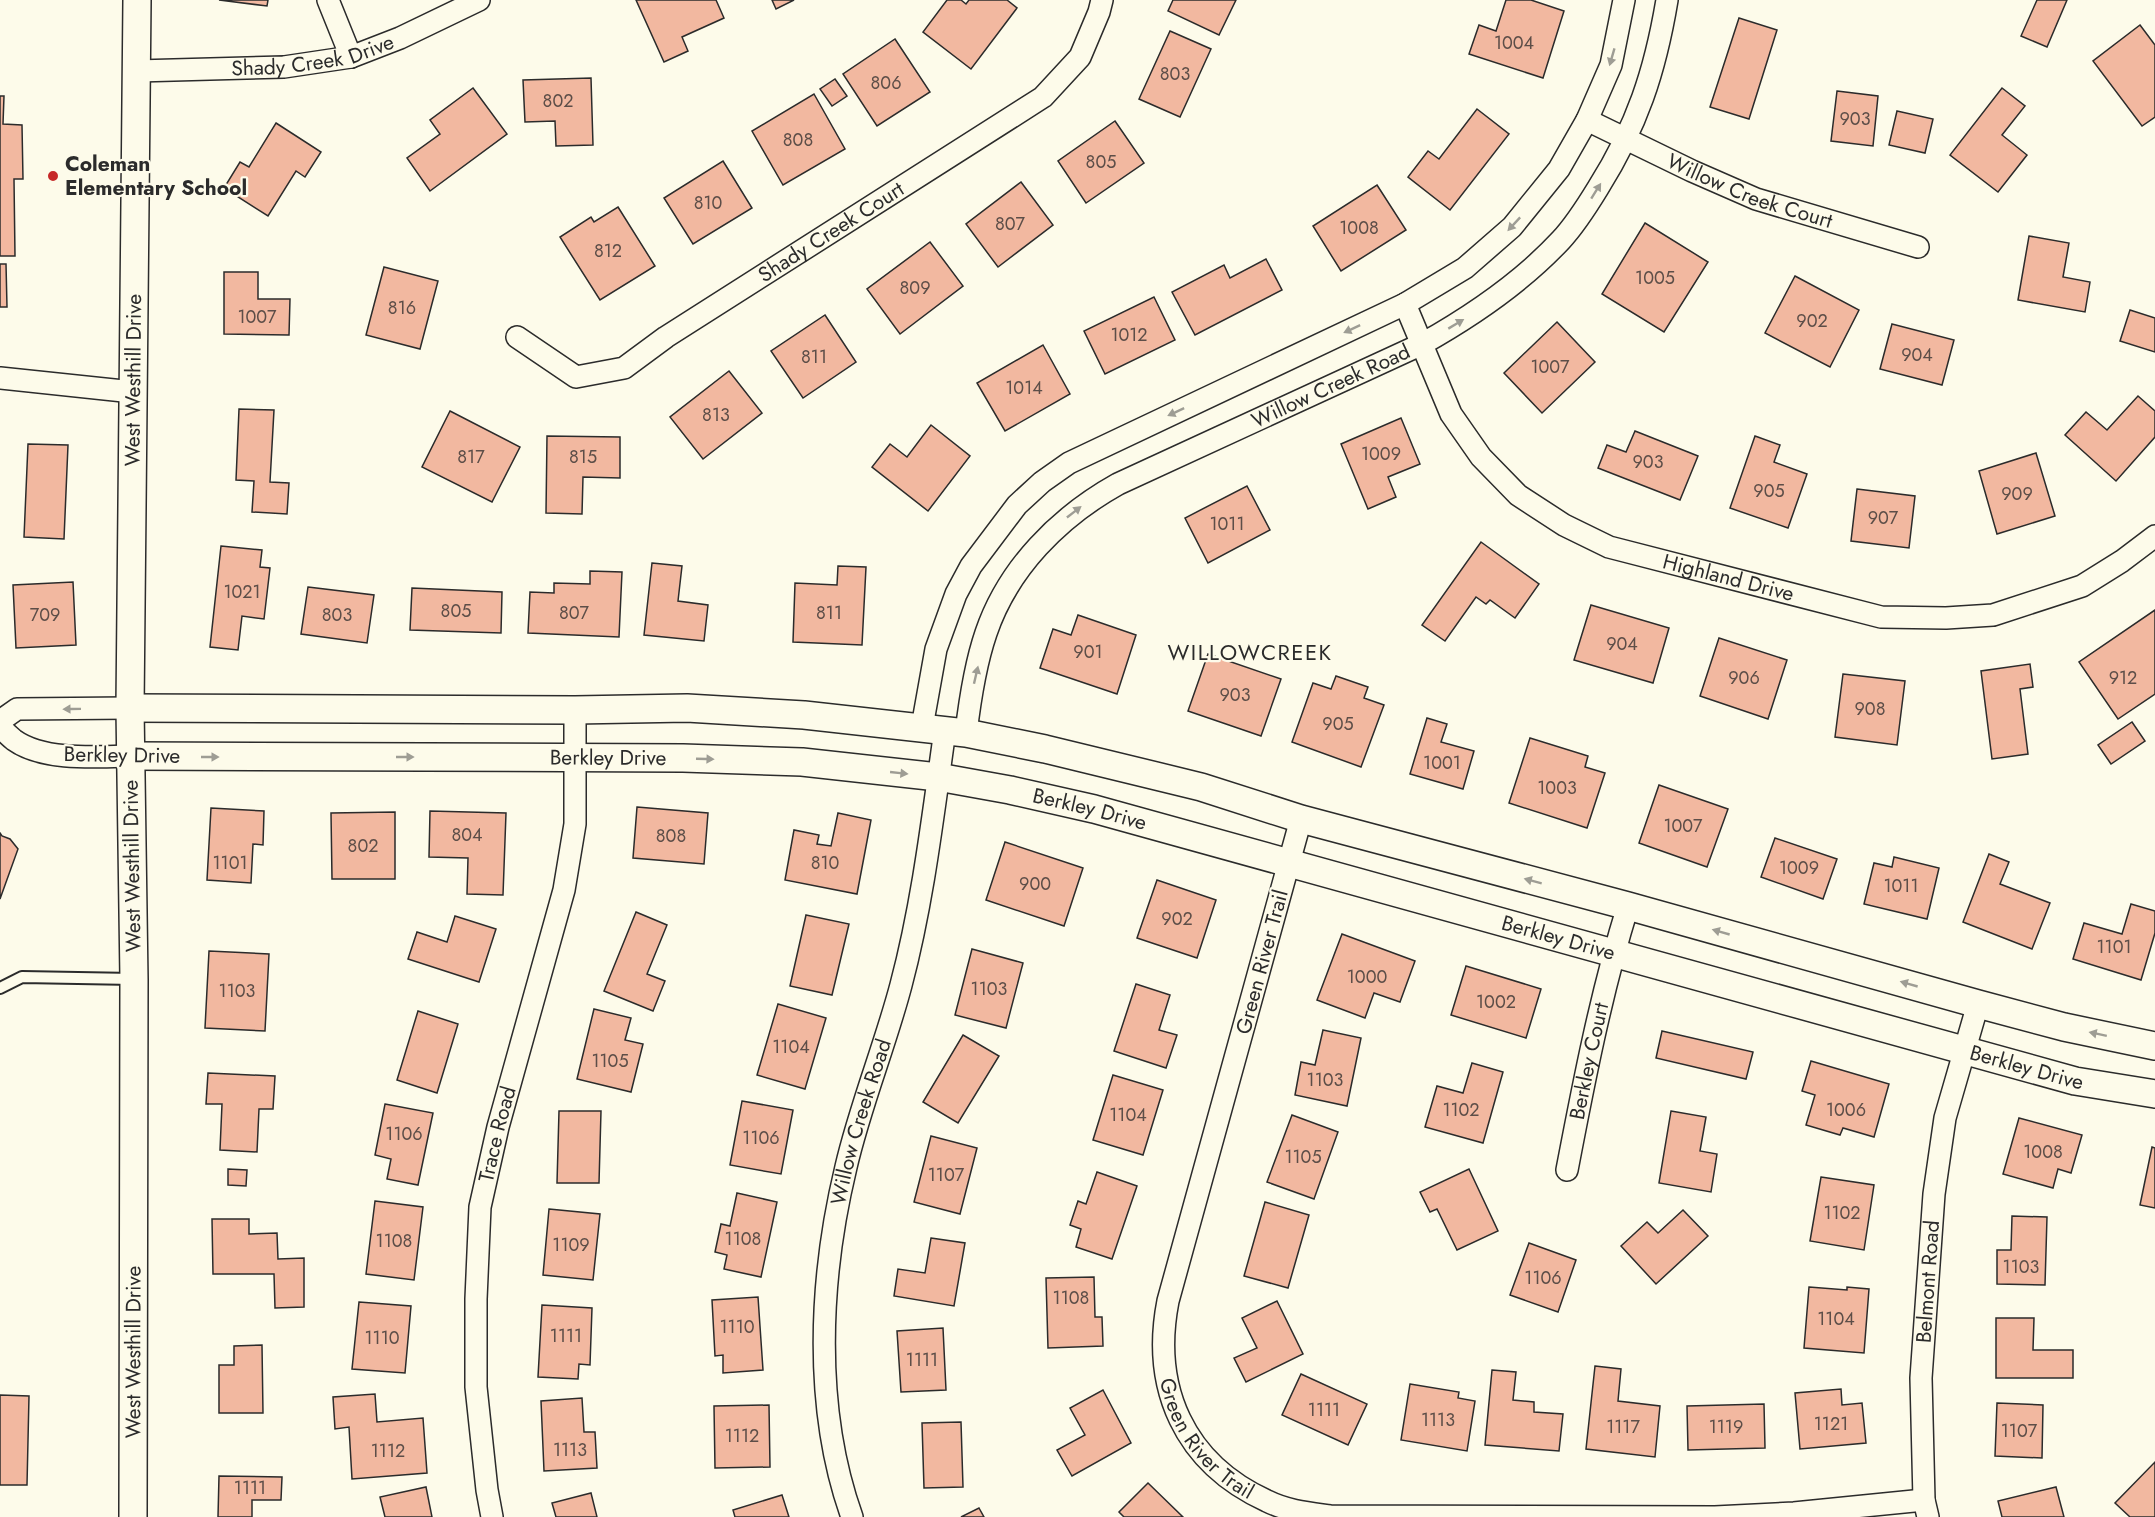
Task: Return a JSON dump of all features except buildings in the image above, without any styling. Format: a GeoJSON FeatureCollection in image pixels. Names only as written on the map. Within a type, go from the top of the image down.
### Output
{"type":"FeatureCollection","features":[{"type":"Feature","properties":{"kind":"street","name":"West Westhill Drive"},"geometry":{"type":"LineString","coordinates":[[132,1517],[134,979],[130,708],[136,0]]}},
{"type":"Feature","properties":{"kind":"street"},"geometry":{"type":"LineString","coordinates":[[328,0],[351,57]]}},
{"type":"Feature","properties":{"kind":"street","name":"Shady Creek Drive"},"geometry":{"type":"LineString","coordinates":[[137,71],[284,67],[351,57],[400,38],[479,0]]}},
{"type":"Feature","properties":{"kind":"street","name":"Shady Creek Court"},"geometry":{"type":"LineString","coordinates":[[517,337],[576,377],[624,368],[676,331],[1043,96],[1080,57],[1102,0]]}},
{"type":"Feature","properties":{"kind":"street","name":"Willow Creek Road"},"geometry":{"type":"LineString","coordinates":[[852,1517],[832,1448],[826,1383],[824,1330],[832,1236],[846,1167],[901,985],[916,917],[944,730],[936,649],[956,594],[971,566],[1017,505],[1042,482],[1069,463],[1405,304],[1465,268],[1512,227],[1559,169],[1587,120],[1611,65],[1624,0]]}},
{"type":"Feature","properties":{"kind":"street","name":"Willow Creek Road"},"geometry":{"type":"LineString","coordinates":[[944,730],[972,690],[986,633],[1000,602],[1030,556],[1049,533],[1070,515],[1118,484],[1422,344],[1495,299],[1562,240],[1588,204],[1626,139],[1646,93],[1660,44],[1667,0]]}},
{"type":"Feature","properties":{"kind":"street","name":"Willow Creek Court"},"geometry":{"type":"LineString","coordinates":[[1587,120],[1756,199],[1918,247]]}},
{"type":"Feature","properties":{"kind":"street","name":"Highland Drive"},"geometry":{"type":"LineString","coordinates":[[1405,304],[1451,414],[1489,465],[1518,495],[1564,525],[1609,547],[1881,617],[1946,618],[1993,615],[2082,586],[2122,561],[2155,536]]}},
{"type":"Feature","properties":{"kind":"street"},"geometry":{"type":"LineString","coordinates":[[0,378],[133,392]]}},
{"type":"Feature","properties":{"kind":"street"},"geometry":{"type":"LineString","coordinates":[[0,721],[17,710],[687,708],[804,715],[944,730],[1045,748],[1201,787],[1301,819],[1628,906],[1978,1004],[2064,1027],[2155,1046]]}},
{"type":"Feature","properties":{"kind":"street","name":"Trace Road"},"geometry":{"type":"LineString","coordinates":[[492,1517],[476,1388],[476,1299],[480,1207],[498,1127],[564,890],[575,824],[575,710]]}},
{"type":"Feature","properties":{"kind":"street","name":"Berkley Drive"},"geometry":{"type":"LineString","coordinates":[[0,726],[14,740],[41,751],[66,756],[576,758],[802,762],[938,777],[1094,809],[2075,1081],[2155,1094]]}},
{"type":"Feature","properties":{"kind":"street","name":"Green River Trail"},"geometry":{"type":"LineString","coordinates":[[1301,819],[1163,1325],[1164,1369],[1171,1400],[1185,1431],[1208,1459],[1232,1480],[1267,1502],[1299,1512],[1330,1516],[1715,1517],[1926,1508]]}},
{"type":"Feature","properties":{"kind":"street","name":"Berkley Court"},"geometry":{"type":"LineString","coordinates":[[1567,1170],[1589,1051],[1628,906]]}},
{"type":"Feature","properties":{"kind":"street","name":"Belmont Road"},"geometry":{"type":"LineString","coordinates":[[1926,1508],[1921,1378],[1934,1194],[1945,1118],[1978,1004]]}},
{"type":"Feature","properties":{"kind":"lane"},"geometry":{"type":"LineString","coordinates":[[0,988],[22,977],[134,979]]}},
{"type":"Feature","properties":{"kind":"place","name":"Coleman Elementary School"},"geometry":{"type":"Point","coordinates":[53,176]}},
{"type":"Feature","properties":{"kind":"district","name":"WILLOWCREEK"},"geometry":{"type":"Point","coordinates":[1250,652]}}]}
